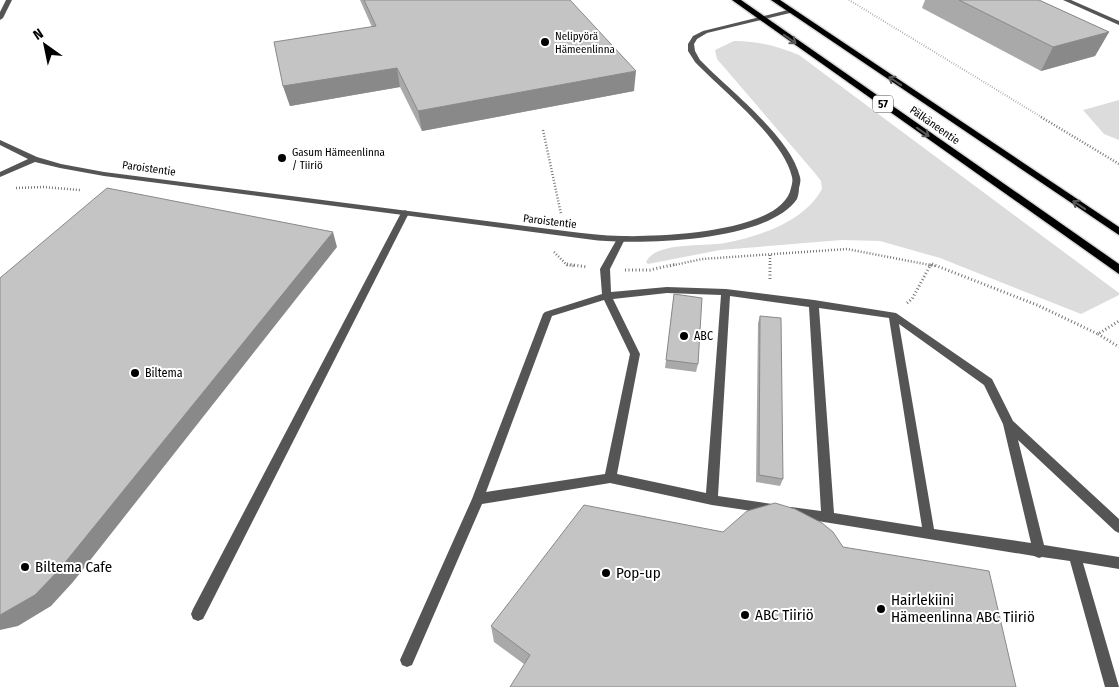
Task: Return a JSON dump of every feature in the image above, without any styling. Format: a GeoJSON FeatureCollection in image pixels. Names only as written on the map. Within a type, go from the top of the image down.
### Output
{"type":"FeatureCollection","features":[{"type":"Feature","properties":{"kind":"main road","name":"Pälkäneentie"},"geometry":{"type":"LineString","coordinates":[[736,0],[1119,270]]}},
{"type":"Feature","properties":{"kind":"main road","name":"Pälkäneentie"},"geometry":{"type":"LineString","coordinates":[[775,0],[1119,232]]}},
{"type":"Feature","properties":{"kind":"street"},"geometry":{"type":"LineString","coordinates":[[0,18],[9,0]]}},
{"type":"Feature","properties":{"kind":"street"},"geometry":{"type":"LineString","coordinates":[[1066,0],[1119,24]]}},
{"type":"Feature","properties":{"kind":"street"},"geometry":{"type":"LineString","coordinates":[[1075,4],[1088,0]]}},
{"type":"Feature","properties":{"kind":"street","name":"Paroistentie"},"geometry":{"type":"LineString","coordinates":[[0,142],[34,159],[104,174],[565,234],[621,239],[700,235],[734,229],[762,221],[790,202],[795,192],[797,180],[791,163],[776,142],[755,118],[706,71],[691,52],[690,43],[694,37],[722,27],[792,11]]}},
{"type":"Feature","properties":{"kind":"street"},"geometry":{"type":"LineString","coordinates":[[0,175],[34,159]]}},
{"type":"Feature","properties":{"kind":"street"},"geometry":{"type":"LineString","coordinates":[[198,614],[405,213]]}},
{"type":"Feature","properties":{"kind":"street"},"geometry":{"type":"LineString","coordinates":[[610,478],[636,354],[607,296],[606,269],[621,239]]}},
{"type":"Feature","properties":{"kind":"street"},"geometry":{"type":"LineString","coordinates":[[407,660],[478,498],[548,314],[607,296],[668,290],[726,292],[893,315],[988,382],[1009,424],[1039,552]]}},
{"type":"Feature","properties":{"kind":"street"},"geometry":{"type":"LineString","coordinates":[[712,500],[726,292]]}},
{"type":"Feature","properties":{"kind":"street"},"geometry":{"type":"LineString","coordinates":[[814,304],[828,518]]}},
{"type":"Feature","properties":{"kind":"street"},"geometry":{"type":"LineString","coordinates":[[893,315],[929,533]]}},
{"type":"Feature","properties":{"kind":"street"},"geometry":{"type":"LineString","coordinates":[[1009,424],[1119,527]]}},
{"type":"Feature","properties":{"kind":"street"},"geometry":{"type":"LineString","coordinates":[[478,498],[610,478],[712,500],[1119,563]]}},
{"type":"Feature","properties":{"kind":"street"},"geometry":{"type":"LineString","coordinates":[[1075,557],[1112,687]]}},
{"type":"Feature","properties":{"kind":"path"},"geometry":{"type":"LineString","coordinates":[[849,0],[1119,164]]}},
{"type":"Feature","properties":{"kind":"path"},"geometry":{"type":"LineString","coordinates":[[544,130],[565,234]]}},
{"type":"Feature","properties":{"kind":"path"},"geometry":{"type":"LineString","coordinates":[[770,255],[770,298]]}},
{"type":"Feature","properties":{"kind":"path"},"geometry":{"type":"LineString","coordinates":[[893,315],[912,299],[931,264]]}},
{"type":"Feature","properties":{"kind":"path"},"geometry":{"type":"LineString","coordinates":[[1098,334],[1119,347]]}},
{"type":"Feature","properties":{"kind":"shaded area"},"geometry":{"type":"Polygon","coordinates":[[[734,41],[767,45],[799,55],[1119,293],[1119,295],[1081,314],[940,258],[880,241],[842,240],[720,250],[648,264],[646,262],[651,255],[670,248],[725,243],[766,232],[780,226],[804,210],[814,201],[822,189],[821,181],[814,172],[717,59],[715,50],[734,41]]]}},
{"type":"Feature","properties":{"kind":"shaded area"},"geometry":{"type":"Polygon","coordinates":[[[1119,100],[1119,140],[1104,134],[1083,110],[1119,100]]]}},
{"type":"Feature","properties":{"kind":"building"},"geometry":{"type":"Polygon","coordinates":[[[364,0],[570,0],[636,71],[418,111],[397,68],[283,86],[274,42],[376,26],[364,0]]]}},
{"type":"Feature","properties":{"kind":"building"},"geometry":{"type":"Polygon","coordinates":[[[959,0],[1039,0],[1109,32],[1053,47],[959,0]]]}},
{"type":"Feature","properties":{"kind":"building"},"geometry":{"type":"Polygon","coordinates":[[[107,188],[333,232],[59,570],[35,595],[0,615],[0,278],[107,188]]]}},
{"type":"Feature","properties":{"kind":"building"},"geometry":{"type":"Polygon","coordinates":[[[674,294],[702,298],[698,364],[666,360],[674,294]]]}},
{"type":"Feature","properties":{"kind":"building"},"geometry":{"type":"Polygon","coordinates":[[[760,316],[781,318],[783,479],[759,475],[760,316]]]}},
{"type":"Feature","properties":{"kind":"building","name":"ABC Tiiriö"},"geometry":{"type":"Polygon","coordinates":[[[775,503],[795,509],[822,523],[833,532],[843,547],[989,571],[1016,687],[510,687],[530,655],[491,626],[584,505],[723,532],[747,511],[775,503]]]}},
{"type":"Feature","properties":{"kind":"place","name":"Nelipyörä Hämeenlinna"},"geometry":{"type":"Point","coordinates":[545,42]}},
{"type":"Feature","properties":{"kind":"place","name":"Gasum Hämeenlinna / Tiiriö"},"geometry":{"type":"Point","coordinates":[282,158]}},
{"type":"Feature","properties":{"kind":"place","name":"ABC"},"geometry":{"type":"Point","coordinates":[684,336]}},
{"type":"Feature","properties":{"kind":"place","name":"Biltema"},"geometry":{"type":"Point","coordinates":[135,373]}},
{"type":"Feature","properties":{"kind":"place","name":"Biltema Cafe"},"geometry":{"type":"Point","coordinates":[25,567]}},
{"type":"Feature","properties":{"kind":"place","name":"Pop-up"},"geometry":{"type":"Point","coordinates":[606,573]}},
{"type":"Feature","properties":{"kind":"place","name":"Hairlekiini Hämeenlinna ABC Tiiriö"},"geometry":{"type":"Point","coordinates":[881,609]}},
{"type":"Feature","properties":{"kind":"place","name":"ABC Tiiriö"},"geometry":{"type":"Point","coordinates":[745,615]}}]}
